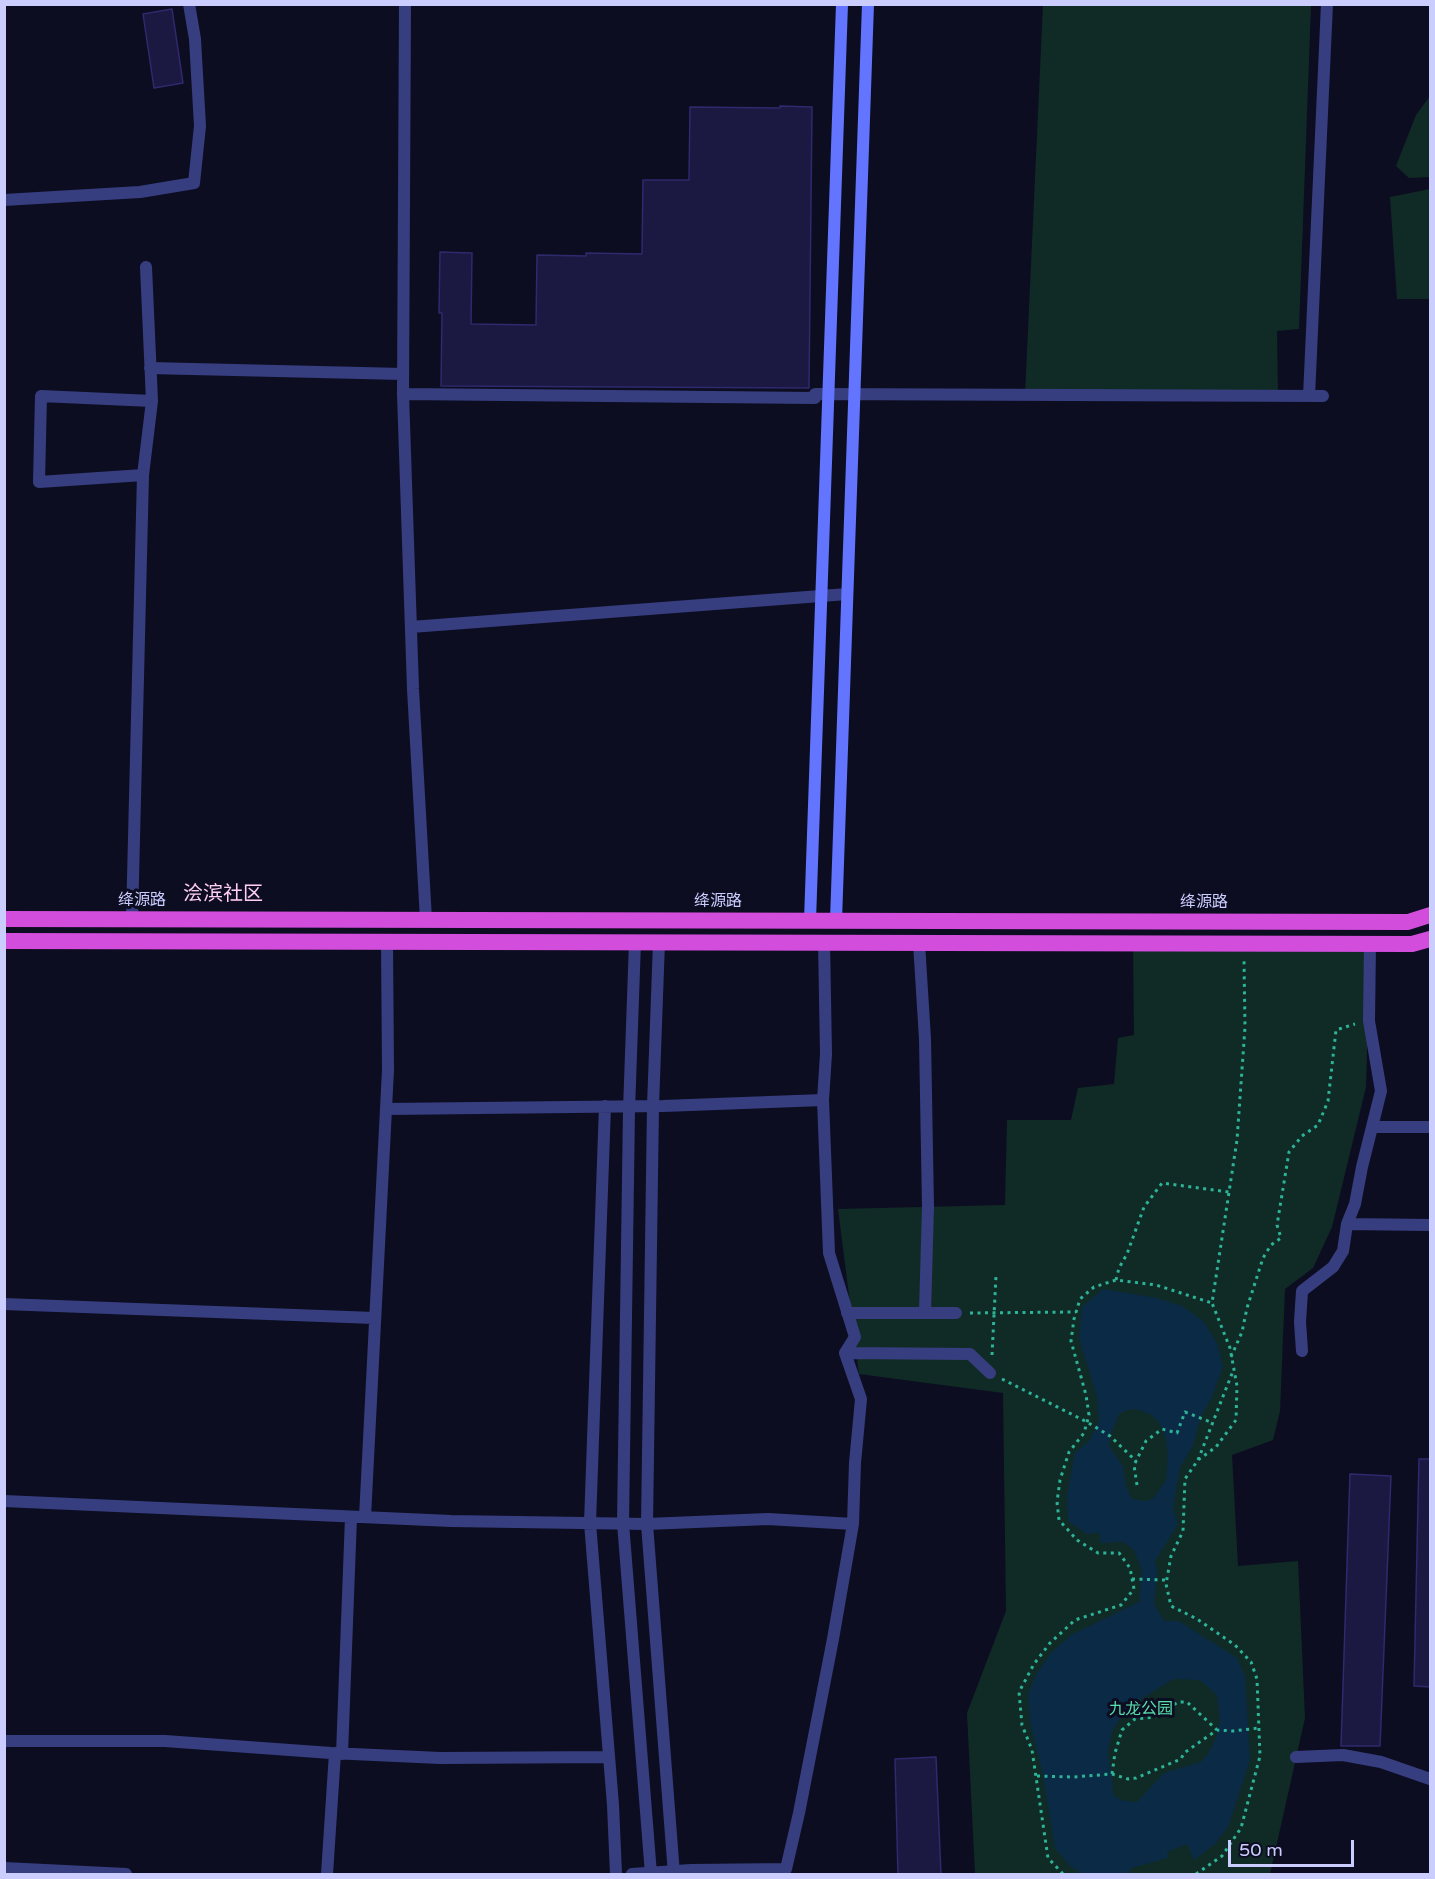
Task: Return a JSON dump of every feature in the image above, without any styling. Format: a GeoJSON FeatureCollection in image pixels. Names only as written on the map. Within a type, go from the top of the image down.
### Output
{"type":"FeatureCollection","features":[{"type":"Feature","properties":{"kind":"highway","name":"绛源路"},"geometry":{"type":"LineString","coordinates":[[4,919],[1408,921],[1431,915]]}},
{"type":"Feature","properties":{"kind":"highway"},"geometry":{"type":"LineString","coordinates":[[4,941],[1412,944],[1431,939]]}},
{"type":"Feature","properties":{"kind":"main road"},"geometry":{"type":"LineString","coordinates":[[810,920],[842,4]]}},
{"type":"Feature","properties":{"kind":"main road"},"geometry":{"type":"LineString","coordinates":[[836,920],[868,4]]}},
{"type":"Feature","properties":{"kind":"street"},"geometry":{"type":"LineString","coordinates":[[4,200],[140,192],[194,183],[200,126],[195,39],[189,4]]}},
{"type":"Feature","properties":{"kind":"street"},"geometry":{"type":"LineString","coordinates":[[405,4],[403,374],[411,627],[426,920]]}},
{"type":"Feature","properties":{"kind":"street"},"geometry":{"type":"LineString","coordinates":[[1309,396],[1327,4]]}},
{"type":"Feature","properties":{"kind":"street"},"geometry":{"type":"LineString","coordinates":[[132,919],[142,475],[152,401],[146,267]]}},
{"type":"Feature","properties":{"kind":"street"},"geometry":{"type":"LineString","coordinates":[[150,368],[403,374]]}},
{"type":"Feature","properties":{"kind":"street"},"geometry":{"type":"LineString","coordinates":[[404,394],[1323,396]]}},
{"type":"Feature","properties":{"kind":"street"},"geometry":{"type":"LineString","coordinates":[[142,475],[39,482],[41,396],[152,401]]}},
{"type":"Feature","properties":{"kind":"street"},"geometry":{"type":"LineString","coordinates":[[411,627],[847,594]]}},
{"type":"Feature","properties":{"kind":"street"},"geometry":{"type":"LineString","coordinates":[[824,941],[826,1054],[823,1100],[829,1253],[855,1337],[845,1353]]}},
{"type":"Feature","properties":{"kind":"street"},"geometry":{"type":"LineString","coordinates":[[364,1517],[388,1070],[387,942]]}},
{"type":"Feature","properties":{"kind":"street"},"geometry":{"type":"LineString","coordinates":[[635,942],[629,1106],[623,1523],[651,1874]]}},
{"type":"Feature","properties":{"kind":"street"},"geometry":{"type":"LineString","coordinates":[[659,942],[653,1106],[647,1524],[674,1873]]}},
{"type":"Feature","properties":{"kind":"street"},"geometry":{"type":"LineString","coordinates":[[919,943],[925,1040],[928,1183],[925,1312]]}},
{"type":"Feature","properties":{"kind":"street"},"geometry":{"type":"LineString","coordinates":[[1302,1352],[1300,1322],[1302,1291],[1333,1267],[1343,1251],[1347,1224],[1355,1204],[1381,1091],[1369,1021],[1370,944]]}},
{"type":"Feature","properties":{"kind":"street"},"geometry":{"type":"LineString","coordinates":[[386,1109],[653,1106],[823,1100]]}},
{"type":"Feature","properties":{"kind":"street"},"geometry":{"type":"LineString","coordinates":[[605,1106],[590,1523],[616,1875]]}},
{"type":"Feature","properties":{"kind":"street"},"geometry":{"type":"LineString","coordinates":[[1372,1127],[1431,1127]]}},
{"type":"Feature","properties":{"kind":"street"},"geometry":{"type":"LineString","coordinates":[[1347,1224],[1431,1225]]}},
{"type":"Feature","properties":{"kind":"street"},"geometry":{"type":"LineString","coordinates":[[4,1304],[374,1318]]}},
{"type":"Feature","properties":{"kind":"street"},"geometry":{"type":"LineString","coordinates":[[847,1313],[956,1313]]}},
{"type":"Feature","properties":{"kind":"street"},"geometry":{"type":"LineString","coordinates":[[845,1353],[970,1354],[990,1373]]}},
{"type":"Feature","properties":{"kind":"street"},"geometry":{"type":"LineString","coordinates":[[632,1875],[786,1869],[833,1639],[853,1524],[855,1463],[861,1399],[845,1353]]}},
{"type":"Feature","properties":{"kind":"street"},"geometry":{"type":"LineString","coordinates":[[4,1502],[351,1517],[647,1524],[768,1520],[853,1524]]}},
{"type":"Feature","properties":{"kind":"street"},"geometry":{"type":"LineString","coordinates":[[327,1875],[338,1754],[351,1517]]}},
{"type":"Feature","properties":{"kind":"street"},"geometry":{"type":"LineString","coordinates":[[4,1741],[165,1741],[338,1754],[440,1758],[609,1757]]}},
{"type":"Feature","properties":{"kind":"street"},"geometry":{"type":"LineString","coordinates":[[1296,1757],[1343,1755],[1381,1762],[1431,1779]]}},
{"type":"Feature","properties":{"kind":"street"},"geometry":{"type":"LineString","coordinates":[[4,1868],[126,1875]]}},
{"type":"Feature","properties":{"kind":"path"},"geometry":{"type":"LineString","coordinates":[[1198,1460],[1216,1447],[1236,1420],[1237,1386],[1230,1348],[1212,1303],[1237,1140],[1245,1027],[1244,944]]}},
{"type":"Feature","properties":{"kind":"path"},"geometry":{"type":"LineString","coordinates":[[1231,1357],[1242,1332],[1263,1258],[1271,1245],[1281,1238],[1277,1225],[1289,1152],[1302,1136],[1318,1125],[1328,1101],[1336,1030],[1369,1021]]}},
{"type":"Feature","properties":{"kind":"path"},"geometry":{"type":"LineString","coordinates":[[1116,1280],[1144,1207],[1162,1183],[1229,1192]]}},
{"type":"Feature","properties":{"kind":"path"},"geometry":{"type":"LineString","coordinates":[[996,1276],[990,1373],[1087,1422],[1110,1436],[1136,1461]]}},
{"type":"Feature","properties":{"kind":"path"},"geometry":{"type":"LineString","coordinates":[[1063,1875],[1048,1858],[1037,1776],[1032,1749],[1022,1725],[1019,1692],[1034,1664],[1050,1643],[1075,1620],[1121,1605],[1134,1590],[1130,1568],[1119,1553],[1098,1553],[1077,1540],[1059,1520],[1057,1502],[1060,1480],[1069,1452],[1084,1433],[1089,1415],[1086,1395],[1071,1341],[1076,1312],[1080,1299],[1094,1287],[1116,1280],[1156,1285],[1212,1303]]}},
{"type":"Feature","properties":{"kind":"path"},"geometry":{"type":"LineString","coordinates":[[956,1313],[1076,1312]]}},
{"type":"Feature","properties":{"kind":"path"},"geometry":{"type":"LineString","coordinates":[[1196,1875],[1222,1856],[1241,1828],[1260,1756],[1257,1679],[1251,1662],[1235,1645],[1197,1619],[1171,1606],[1166,1580],[1171,1556],[1183,1531],[1185,1479],[1198,1460],[1234,1370]]}},
{"type":"Feature","properties":{"kind":"path"},"geometry":{"type":"LineString","coordinates":[[1137,1485],[1134,1465],[1146,1441],[1162,1429],[1177,1433],[1185,1412],[1213,1423]]}},
{"type":"Feature","properties":{"kind":"path"},"geometry":{"type":"LineString","coordinates":[[1132,1579],[1166,1580]]}},
{"type":"Feature","properties":{"kind":"path"},"geometry":{"type":"LineString","coordinates":[[1112,1774],[1115,1752],[1122,1730],[1135,1719],[1155,1717],[1178,1702],[1187,1702],[1217,1730]]}},
{"type":"Feature","properties":{"kind":"path"},"geometry":{"type":"LineString","coordinates":[[1037,1776],[1073,1777],[1112,1774],[1128,1779],[1155,1772],[1180,1759],[1184,1753],[1217,1730],[1259,1728]]}},
{"type":"Feature","properties":{"kind":"green space"},"geometry":{"type":"Polygon","coordinates":[[[1043,5],[1311,5],[1299,329],[1277,331],[1278,396],[1025,395],[1043,5]]]}},
{"type":"Feature","properties":{"kind":"green space"},"geometry":{"type":"Polygon","coordinates":[[[1430,96],[1430,177],[1409,178],[1396,166],[1416,115],[1430,96]]]}},
{"type":"Feature","properties":{"kind":"green space"},"geometry":{"type":"Polygon","coordinates":[[[1430,189],[1430,299],[1397,299],[1390,197],[1430,189]]]}},
{"type":"Feature","properties":{"kind":"green space","name":"九龙公园"},"geometry":{"type":"Polygon","coordinates":[[[1133,944],[1370,944],[1366,1087],[1332,1227],[1313,1268],[1285,1289],[1280,1411],[1273,1440],[1232,1455],[1238,1566],[1298,1561],[1305,1718],[1270,1874],[975,1874],[967,1713],[1006,1611],[1003,1393],[859,1374],[838,1209],[1005,1205],[1007,1120],[1071,1120],[1078,1088],[1114,1084],[1118,1038],[1134,1035],[1133,944]]]}},
{"type":"Feature","properties":{"kind":"water"},"geometry":{"type":"Polygon","coordinates":[[[1103,1289],[1157,1298],[1182,1306],[1203,1321],[1217,1343],[1223,1367],[1212,1397],[1200,1418],[1194,1443],[1180,1468],[1173,1508],[1178,1524],[1155,1561],[1157,1571],[1154,1604],[1164,1621],[1179,1621],[1237,1658],[1245,1676],[1250,1760],[1228,1827],[1214,1845],[1194,1860],[1187,1844],[1167,1852],[1168,1858],[1131,1868],[1128,1874],[1083,1874],[1070,1866],[1055,1848],[1042,1771],[1030,1722],[1028,1694],[1037,1673],[1051,1653],[1071,1635],[1139,1602],[1142,1570],[1134,1550],[1123,1542],[1100,1543],[1100,1533],[1087,1534],[1068,1521],[1067,1495],[1075,1453],[1090,1440],[1099,1420],[1097,1397],[1079,1338],[1082,1307],[1103,1289]],[[1136,1409],[1119,1414],[1110,1436],[1109,1446],[1123,1466],[1126,1486],[1132,1499],[1146,1501],[1153,1499],[1166,1480],[1168,1456],[1166,1439],[1159,1422],[1150,1414],[1136,1409]],[[1173,1679],[1127,1708],[1112,1731],[1108,1753],[1114,1796],[1124,1801],[1137,1802],[1164,1773],[1201,1762],[1216,1738],[1220,1720],[1217,1695],[1200,1680],[1173,1679]]]}},
{"type":"Feature","properties":{"kind":"building"},"geometry":{"type":"Polygon","coordinates":[[[172,9],[183,83],[154,88],[143,14],[172,9]]]}},
{"type":"Feature","properties":{"kind":"building"},"geometry":{"type":"Polygon","coordinates":[[[780,106],[812,107],[809,388],[441,386],[440,252],[472,253],[471,324],[536,325],[537,255],[642,254],[643,180],[689,180],[690,107],[780,108],[780,106]]]}},
{"type":"Feature","properties":{"kind":"building"},"geometry":{"type":"Polygon","coordinates":[[[1419,1459],[1431,1459],[1431,1687],[1414,1686],[1419,1459]]]}},
{"type":"Feature","properties":{"kind":"building"},"geometry":{"type":"Polygon","coordinates":[[[1350,1474],[1391,1476],[1380,1746],[1341,1746],[1350,1474]]]}},
{"type":"Feature","properties":{"kind":"building"},"geometry":{"type":"Polygon","coordinates":[[[936,1757],[941,1875],[898,1875],[895,1759],[936,1757]]]}},
{"type":"Feature","properties":{"kind":"district","name":"浍滨社区"},"geometry":{"type":"Point","coordinates":[223,895]}}]}
